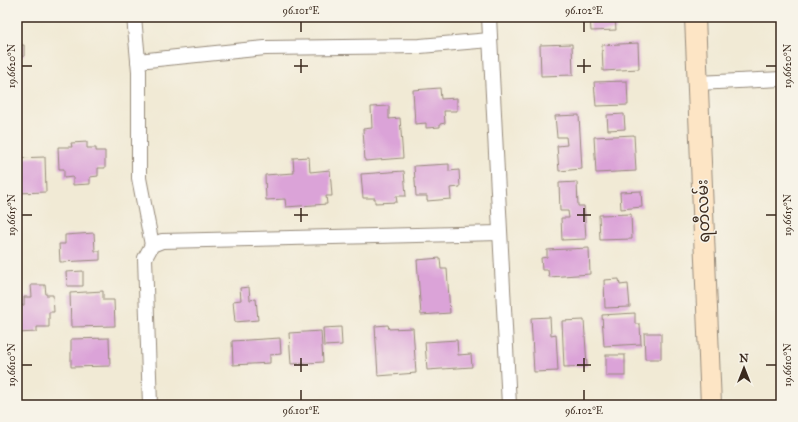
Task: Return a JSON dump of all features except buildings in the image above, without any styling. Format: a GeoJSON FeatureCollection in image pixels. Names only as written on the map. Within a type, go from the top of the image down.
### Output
{"type":"FeatureCollection","features":[{"type":"Feature","properties":{"kind":"street"},"geometry":{"type":"LineString","coordinates":[[134,17],[138,61],[139,178],[152,245],[145,258],[150,405]]}},
{"type":"Feature","properties":{"kind":"street"},"geometry":{"type":"LineString","coordinates":[[489,17],[509,405]]}},
{"type":"Feature","properties":{"kind":"street","name":"ရတီလမ်း"},"geometry":{"type":"LineString","coordinates":[[695,17],[711,405]]}},
{"type":"Feature","properties":{"kind":"street"},"geometry":{"type":"LineString","coordinates":[[138,61],[265,48],[420,46],[490,40]]}},
{"type":"Feature","properties":{"kind":"street"},"geometry":{"type":"LineString","coordinates":[[697,83],[781,79]]}},
{"type":"Feature","properties":{"kind":"street"},"geometry":{"type":"LineString","coordinates":[[152,245],[162,241],[500,233]]}}]}
